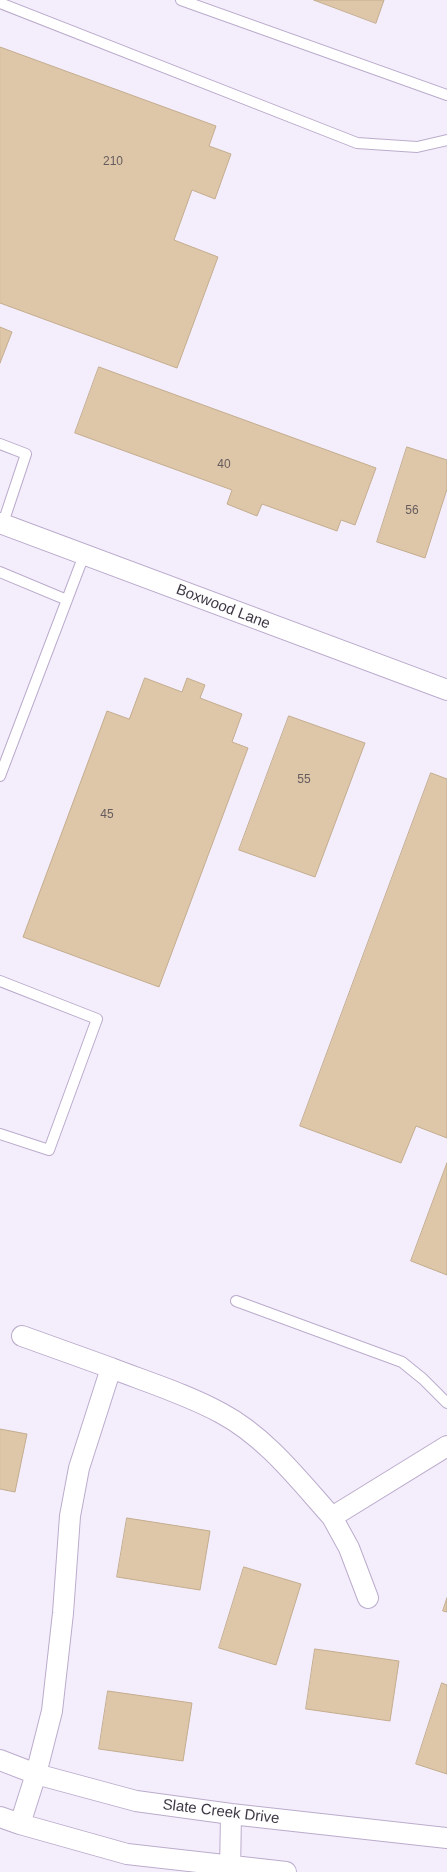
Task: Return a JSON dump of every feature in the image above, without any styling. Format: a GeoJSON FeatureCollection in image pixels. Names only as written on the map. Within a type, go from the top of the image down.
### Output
{"type":"FeatureCollection","features":[{"type":"Feature","properties":{"kind":"street","name":"Boxwood Lane"},"geometry":{"type":"LineString","coordinates":[[1,526],[447,690]]}},
{"type":"Feature","properties":{"kind":"street"},"geometry":{"type":"LineString","coordinates":[[22,1336],[195,1400],[222,1414],[254,1435],[279,1458],[332,1517],[349,1548],[368,1598]]}},
{"type":"Feature","properties":{"kind":"street"},"geometry":{"type":"LineString","coordinates":[[20,1824],[36,1774],[52,1711],[64,1612],[70,1516],[79,1468],[111,1368]]}},
{"type":"Feature","properties":{"kind":"street"},"geometry":{"type":"LineString","coordinates":[[332,1517],[447,1446]]}},
{"type":"Feature","properties":{"kind":"street","name":"Slate Creek Drive"},"geometry":{"type":"LineString","coordinates":[[0,1760],[36,1774],[136,1801],[231,1814],[447,1838]]}},
{"type":"Feature","properties":{"kind":"street"},"geometry":{"type":"LineString","coordinates":[[231,1814],[231,1869]]}},
{"type":"Feature","properties":{"kind":"street"},"geometry":{"type":"LineString","coordinates":[[0,1817],[127,1854],[231,1869],[286,1872]]}},
{"type":"Feature","properties":{"kind":"lane"},"geometry":{"type":"LineString","coordinates":[[181,0],[447,96]]}},
{"type":"Feature","properties":{"kind":"lane"},"geometry":{"type":"LineString","coordinates":[[0,3],[357,143],[417,147],[447,140]]}},
{"type":"Feature","properties":{"kind":"lane"},"geometry":{"type":"LineString","coordinates":[[0,444],[26,454],[1,526]]}},
{"type":"Feature","properties":{"kind":"lane"},"geometry":{"type":"LineString","coordinates":[[0,776],[84,555]]}},
{"type":"Feature","properties":{"kind":"lane"},"geometry":{"type":"LineString","coordinates":[[0,572],[66,600]]}},
{"type":"Feature","properties":{"kind":"lane"},"geometry":{"type":"LineString","coordinates":[[0,981],[97,1019],[49,1150],[0,1134]]}},
{"type":"Feature","properties":{"kind":"lane"},"geometry":{"type":"LineString","coordinates":[[236,1301],[402,1362],[423,1379],[447,1404]]}},
{"type":"Feature","properties":{"kind":"building"},"geometry":{"type":"Polygon","coordinates":[[[314,0],[384,0],[376,23],[314,0]]]}},
{"type":"Feature","properties":{"kind":"building"},"geometry":{"type":"Polygon","coordinates":[[[0,47],[216,126],[209,146],[231,154],[215,199],[192,190],[174,240],[218,257],[177,368],[0,303],[0,47]]]}},
{"type":"Feature","properties":{"kind":"building"},"geometry":{"type":"Polygon","coordinates":[[[0,327],[12,332],[0,363],[0,327]]]}},
{"type":"Feature","properties":{"kind":"building"},"geometry":{"type":"Polygon","coordinates":[[[99,367],[376,468],[355,525],[341,520],[337,531],[262,504],[257,516],[227,504],[232,490],[75,433],[99,367]]]}},
{"type":"Feature","properties":{"kind":"building"},"geometry":{"type":"Polygon","coordinates":[[[407,447],[447,460],[447,489],[425,558],[377,542],[407,447]]]}},
{"type":"Feature","properties":{"kind":"building"},"geometry":{"type":"Polygon","coordinates":[[[145,678],[182,692],[187,678],[205,685],[200,698],[242,714],[232,742],[248,748],[159,987],[23,937],[107,711],[129,719],[145,678]]]}},
{"type":"Feature","properties":{"kind":"building"},"geometry":{"type":"Polygon","coordinates":[[[289,716],[365,743],[315,877],[239,850],[289,716]]]}},
{"type":"Feature","properties":{"kind":"building"},"geometry":{"type":"Polygon","coordinates":[[[431,773],[447,779],[447,1138],[416,1126],[401,1163],[300,1126],[431,773]]]}},
{"type":"Feature","properties":{"kind":"building"},"geometry":{"type":"Polygon","coordinates":[[[447,1163],[447,1275],[411,1261],[447,1163]]]}},
{"type":"Feature","properties":{"kind":"building"},"geometry":{"type":"Polygon","coordinates":[[[0,1429],[27,1434],[15,1492],[0,1489],[0,1429]]]}},
{"type":"Feature","properties":{"kind":"building"},"geometry":{"type":"Polygon","coordinates":[[[127,1518],[210,1531],[200,1590],[117,1577],[127,1518]]]}},
{"type":"Feature","properties":{"kind":"building"},"geometry":{"type":"Polygon","coordinates":[[[244,1567],[301,1584],[276,1665],[219,1648],[244,1567]]]}},
{"type":"Feature","properties":{"kind":"building"},"geometry":{"type":"Polygon","coordinates":[[[447,1598],[447,1612],[443,1611],[447,1598]]]}},
{"type":"Feature","properties":{"kind":"building"},"geometry":{"type":"Polygon","coordinates":[[[315,1649],[399,1661],[390,1721],[306,1709],[315,1649]]]}},
{"type":"Feature","properties":{"kind":"building"},"geometry":{"type":"Polygon","coordinates":[[[442,1683],[447,1685],[447,1774],[416,1764],[442,1683]]]}},
{"type":"Feature","properties":{"kind":"building"},"geometry":{"type":"Polygon","coordinates":[[[108,1691],[192,1703],[183,1761],[99,1749],[108,1691]]]}}]}
